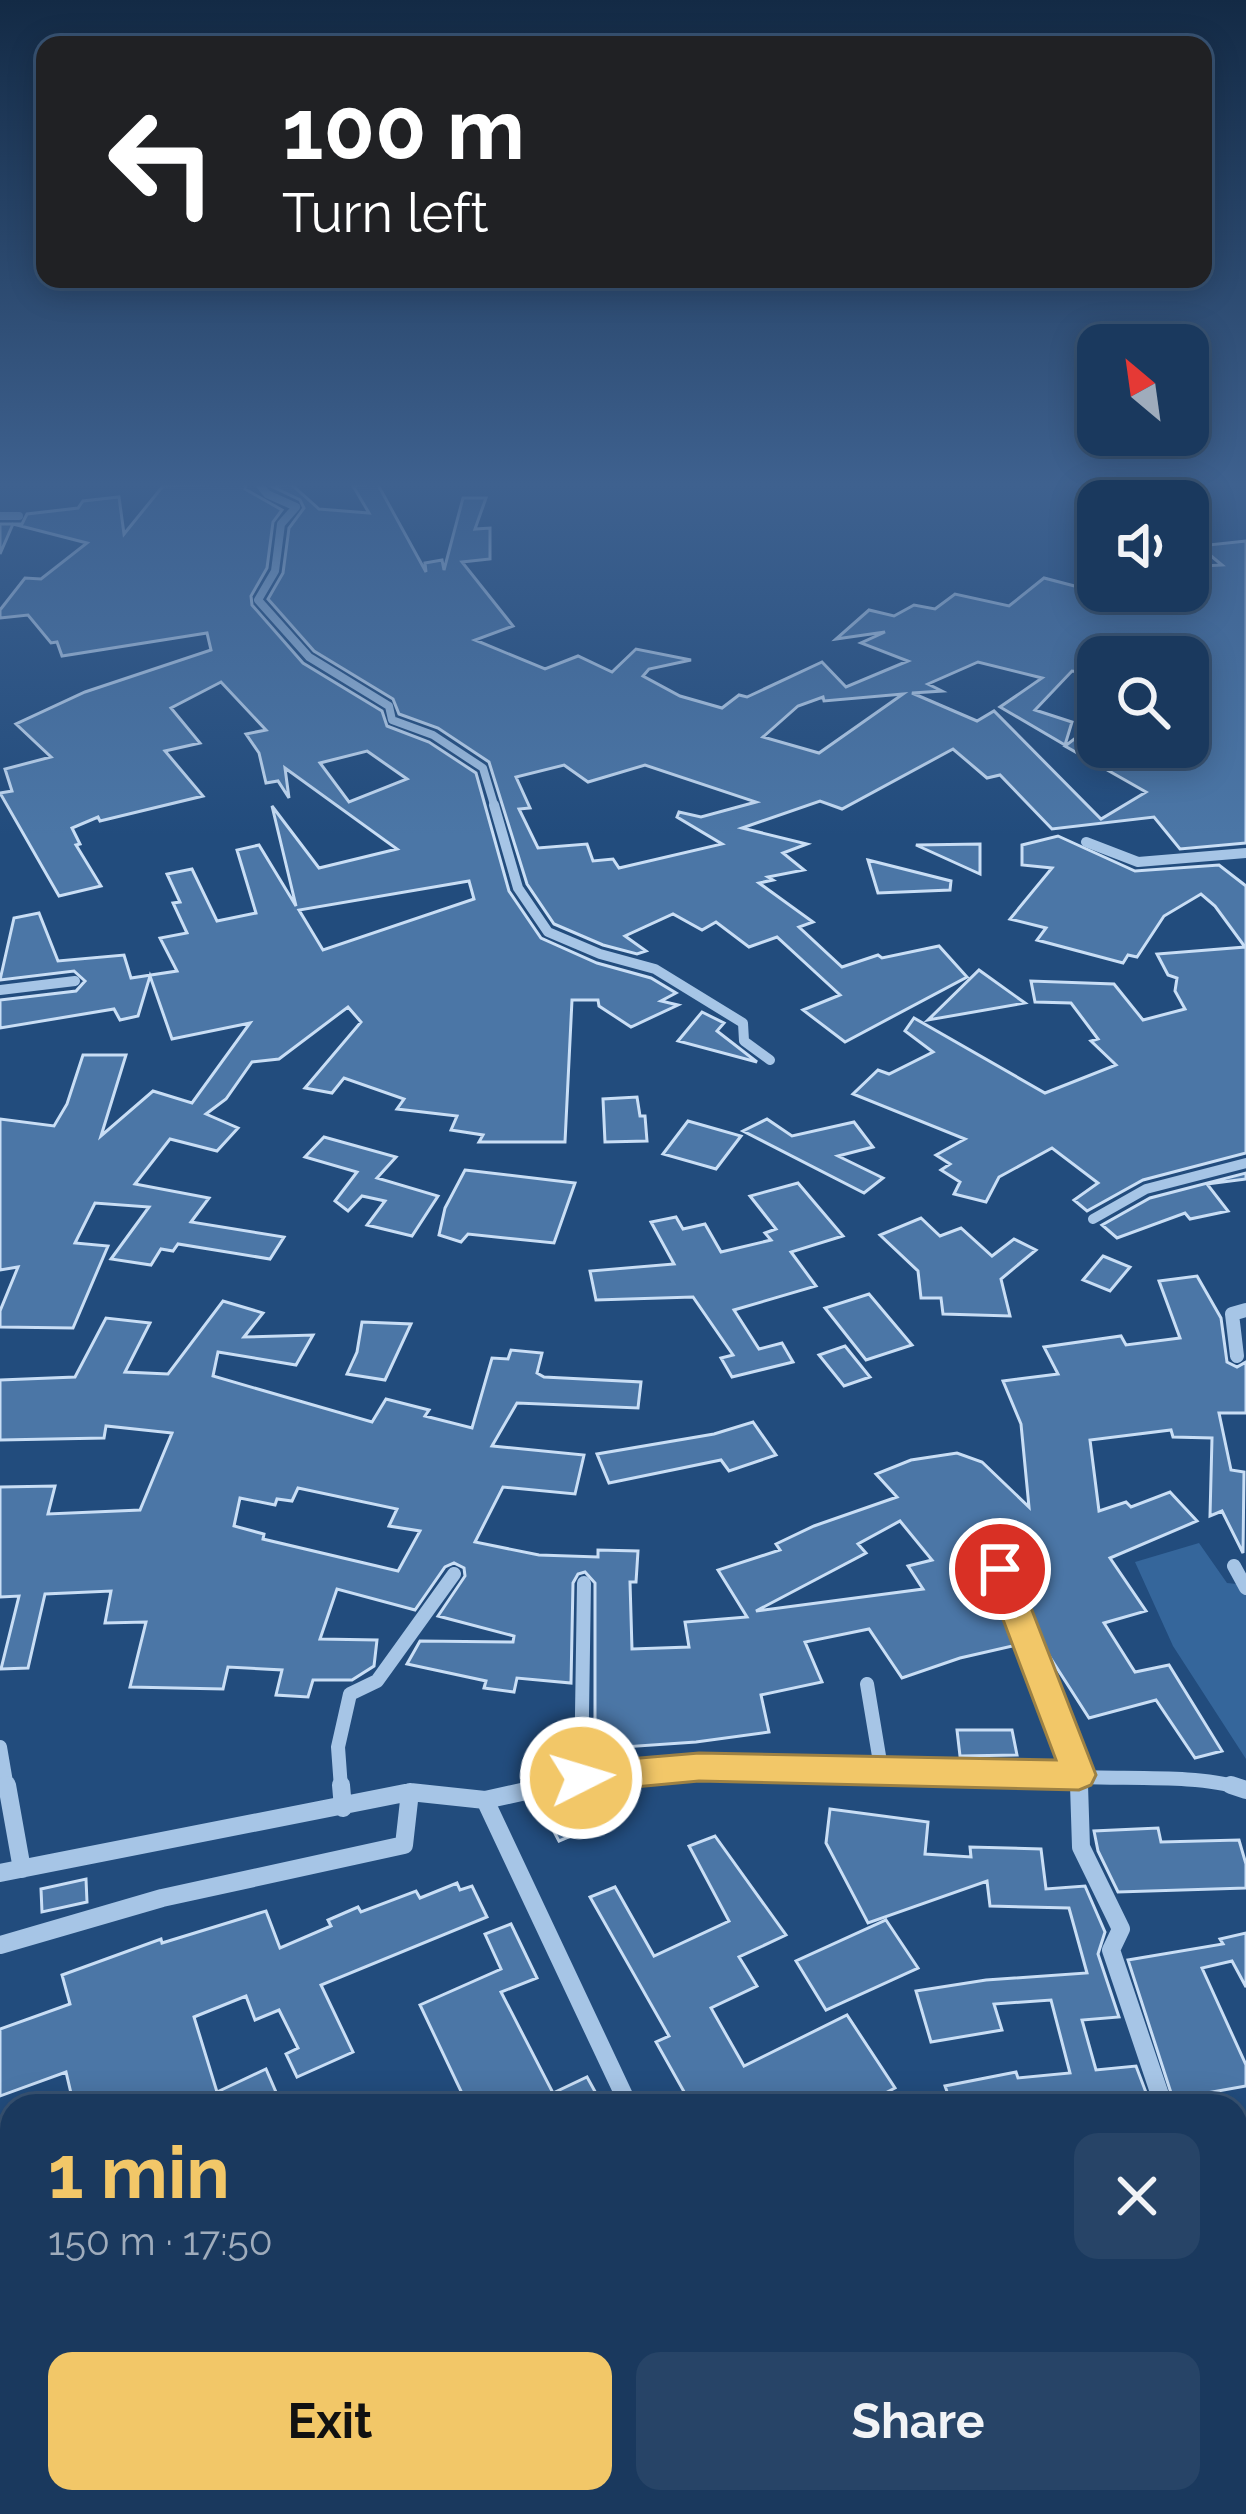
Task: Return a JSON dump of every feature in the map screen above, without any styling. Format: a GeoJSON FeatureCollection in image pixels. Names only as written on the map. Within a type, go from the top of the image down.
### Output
{"type":"FeatureCollection","features":[{"type":"Feature","properties":{"kind":"street"},"geometry":{"type":"LineString","coordinates":[[258,600],[309,657],[389,706],[392,720],[433,735],[483,768],[518,888],[548,932],[600,954],[655,969],[743,1022],[744,1041],[770,1060]]}},
{"type":"Feature","properties":{"kind":"street"},"geometry":{"type":"LineString","coordinates":[[1086,842],[1138,862],[1246,853]]}},
{"type":"Feature","properties":{"kind":"street"},"geometry":{"type":"LineString","coordinates":[[0,990],[74,981]]}},
{"type":"Feature","properties":{"kind":"street"},"geometry":{"type":"LineString","coordinates":[[1093,1219],[1121,1198],[1246,1163]]}},
{"type":"Feature","properties":{"kind":"street"},"geometry":{"type":"LineString","coordinates":[[1237,1356],[1232,1314],[1246,1310]]}},
{"type":"Feature","properties":{"kind":"street"},"geometry":{"type":"LineString","coordinates":[[1234,1566],[1246,1588]]}},
{"type":"Feature","properties":{"kind":"street"},"geometry":{"type":"LineString","coordinates":[[1000,1569],[1079,1775],[1081,1847],[1121,1929],[1111,1950],[1160,2094]]}},
{"type":"Feature","properties":{"kind":"street"},"geometry":{"type":"LineString","coordinates":[[343,1808],[338,1748],[350,1694],[377,1681],[454,1574]]}},
{"type":"Feature","properties":{"kind":"street"},"geometry":{"type":"LineString","coordinates":[[581,1778],[584,1583]]}},
{"type":"Feature","properties":{"kind":"street"},"geometry":{"type":"LineString","coordinates":[[867,1684],[881,1768]]}},
{"type":"Feature","properties":{"kind":"street"},"geometry":{"type":"LineString","coordinates":[[0,1747],[22,1869]]}},
{"type":"Feature","properties":{"kind":"street"},"geometry":{"type":"LineString","coordinates":[[0,1873],[410,1792],[485,1800],[581,1778],[699,1767],[1079,1775],[1230,1784],[1246,1790]]}},
{"type":"Feature","properties":{"kind":"street"},"geometry":{"type":"LineString","coordinates":[[0,1945],[162,1898],[404,1845],[410,1792]]}},
{"type":"Feature","properties":{"kind":"street"},"geometry":{"type":"LineString","coordinates":[[485,1800],[623,2094]]}},
{"type":"Feature","properties":{"kind":"shaded area"},"geometry":{"type":"Polygon","coordinates":[[[1199,1543],[1227,1583],[1246,1585],[1246,1759],[1173,1646],[1135,1562],[1199,1543]]]}},
{"type":"Feature","properties":{"kind":"building"},"geometry":{"type":"Polygon","coordinates":[[[8,600],[251,600],[303,663],[382,711],[387,726],[429,742],[476,773],[509,891],[541,938],[597,963],[651,978],[676,993],[661,1001],[678,1005],[631,1027],[599,1006],[598,1000],[572,1000],[565,1142],[479,1142],[483,1135],[451,1130],[457,1116],[397,1109],[404,1099],[344,1078],[332,1093],[305,1088],[361,1022],[348,1007],[279,1059],[252,1062],[226,1099],[206,1114],[238,1128],[217,1151],[170,1139],[135,1184],[209,1198],[191,1222],[284,1237],[270,1259],[178,1244],[173,1251],[161,1249],[151,1265],[111,1259],[149,1207],[95,1203],[75,1243],[108,1246],[73,1328],[0,1327],[0,1311],[18,1267],[0,1270],[0,1119],[54,1126],[67,1104],[83,1055],[126,1055],[101,1136],[153,1091],[192,1103],[250,1023],[172,1039],[150,976],[138,1016],[120,1020],[114,1009],[0,1028],[0,1000],[76,991],[85,981],[74,971],[0,980],[14,918],[39,913],[58,961],[124,955],[131,978],[177,971],[160,938],[187,933],[173,903],[180,902],[167,874],[192,869],[217,921],[256,913],[237,850],[259,845],[296,906],[272,806],[319,868],[397,849],[285,768],[289,798],[278,781],[266,783],[259,753],[246,734],[266,730],[221,682],[171,708],[200,743],[165,751],[203,796],[100,821],[98,817],[72,828],[80,844],[76,845],[101,886],[59,896],[0,793],[12,791],[5,769],[51,757],[16,724],[85,692],[211,650],[207,633],[62,656],[57,642],[51,643],[28,615],[0,618],[8,600]],[[367,751],[320,763],[349,802],[407,779],[367,751]],[[469,881],[299,910],[323,950],[474,899],[469,881]]]}},
{"type":"Feature","properties":{"kind":"building"},"geometry":{"type":"Polygon","coordinates":[[[269,600],[493,600],[513,626],[475,640],[545,669],[578,656],[612,672],[636,649],[691,660],[649,669],[643,676],[680,696],[722,708],[739,695],[747,697],[822,662],[846,687],[908,661],[861,643],[885,632],[836,639],[869,610],[894,616],[914,605],[935,609],[947,600],[1009,606],[1016,600],[1077,600],[1077,612],[1209,612],[1209,600],[1246,600],[1246,843],[1180,849],[1154,817],[1052,829],[1000,775],[987,778],[953,749],[842,809],[820,801],[742,828],[807,844],[783,853],[804,870],[759,883],[813,922],[799,927],[842,967],[878,955],[939,946],[967,977],[845,1042],[803,1010],[840,995],[777,937],[749,947],[716,922],[702,930],[673,914],[625,936],[646,951],[637,954],[554,924],[527,884],[489,762],[438,728],[399,714],[393,699],[314,651],[269,600]],[[903,694],[824,701],[823,697],[798,706],[763,737],[819,753],[903,694]],[[564,765],[516,777],[530,808],[519,809],[538,848],[587,844],[593,861],[613,859],[619,868],[722,844],[677,817],[679,812],[701,817],[756,802],[645,765],[588,782],[564,765]]]}},
{"type":"Feature","properties":{"kind":"building"},"geometry":{"type":"Polygon","coordinates":[[[1077,737],[1077,753],[1065,746],[1077,737]]]}},
{"type":"Feature","properties":{"kind":"building"},"geometry":{"type":"Polygon","coordinates":[[[1058,836],[1135,871],[1219,865],[1246,886],[1246,1153],[1143,1180],[1087,1211],[1074,1200],[1098,1183],[1052,1148],[999,1177],[986,1202],[954,1194],[960,1182],[941,1170],[950,1164],[936,1155],[965,1139],[853,1094],[878,1070],[889,1074],[933,1052],[905,1031],[914,1018],[1045,1093],[1116,1065],[1091,1041],[1098,1039],[1071,1003],[1035,1002],[1031,981],[1114,984],[1143,1020],[1185,1009],[1175,991],[1177,978],[1168,975],[1157,954],[1245,947],[1201,894],[1164,916],[1137,957],[1128,955],[1123,963],[1037,940],[1046,928],[1010,919],[1052,868],[1022,865],[1022,845],[1058,836]]]}},
{"type":"Feature","properties":{"kind":"building"},"geometry":{"type":"Polygon","coordinates":[[[980,844],[980,874],[916,845],[980,844]]]}},
{"type":"Feature","properties":{"kind":"building"},"geometry":{"type":"Polygon","coordinates":[[[868,860],[951,881],[950,890],[878,893],[868,860]]]}},
{"type":"Feature","properties":{"kind":"building"},"geometry":{"type":"Polygon","coordinates":[[[979,970],[1025,1003],[928,1020],[979,970]]]}},
{"type":"Feature","properties":{"kind":"building"},"geometry":{"type":"Polygon","coordinates":[[[702,1012],[724,1023],[717,1031],[757,1062],[678,1041],[702,1012]]]}},
{"type":"Feature","properties":{"kind":"building"},"geometry":{"type":"Polygon","coordinates":[[[637,1097],[647,1141],[605,1142],[603,1099],[637,1097]]]}},
{"type":"Feature","properties":{"kind":"building"},"geometry":{"type":"Polygon","coordinates":[[[767,1119],[792,1136],[854,1122],[873,1147],[838,1156],[883,1178],[864,1193],[743,1131],[767,1119]]]}},
{"type":"Feature","properties":{"kind":"building"},"geometry":{"type":"Polygon","coordinates":[[[688,1121],[741,1136],[716,1169],[663,1154],[688,1121]]]}},
{"type":"Feature","properties":{"kind":"building"},"geometry":{"type":"Polygon","coordinates":[[[324,1137],[396,1157],[377,1178],[438,1196],[412,1236],[367,1225],[385,1201],[362,1196],[348,1211],[335,1201],[357,1172],[305,1157],[324,1137]]]}},
{"type":"Feature","properties":{"kind":"building"},"geometry":{"type":"Polygon","coordinates":[[[465,1170],[575,1183],[554,1243],[468,1234],[461,1242],[439,1235],[445,1208],[465,1170]]]}},
{"type":"Feature","properties":{"kind":"building"},"geometry":{"type":"Polygon","coordinates":[[[1246,1173],[1246,1179],[1207,1184],[1228,1211],[1190,1219],[1185,1213],[1117,1238],[1102,1225],[1150,1198],[1246,1173]]]}},
{"type":"Feature","properties":{"kind":"building"},"geometry":{"type":"Polygon","coordinates":[[[798,1183],[843,1236],[791,1252],[816,1286],[734,1310],[759,1349],[782,1343],[793,1362],[732,1377],[721,1358],[733,1355],[693,1297],[596,1300],[590,1271],[674,1264],[651,1222],[676,1217],[683,1229],[705,1224],[721,1252],[771,1240],[765,1233],[776,1229],[750,1196],[798,1183]]]}},
{"type":"Feature","properties":{"kind":"building"},"geometry":{"type":"Polygon","coordinates":[[[921,1218],[940,1236],[961,1228],[992,1256],[1014,1239],[1036,1250],[1001,1279],[1010,1316],[943,1314],[941,1298],[921,1298],[918,1271],[880,1235],[921,1218]]]}},
{"type":"Feature","properties":{"kind":"building"},"geometry":{"type":"Polygon","coordinates":[[[1103,1256],[1130,1267],[1110,1291],[1083,1280],[1103,1256]]]}},
{"type":"Feature","properties":{"kind":"building"},"geometry":{"type":"Polygon","coordinates":[[[1197,1276],[1221,1318],[1227,1362],[1237,1367],[1246,1362],[1246,1413],[1219,1413],[1231,1470],[1244,1472],[1243,1553],[1222,1511],[1210,1516],[1212,1438],[1173,1437],[1171,1430],[1090,1440],[1099,1511],[1126,1502],[1131,1507],[1170,1492],[1197,1521],[1110,1558],[1146,1611],[1104,1623],[1135,1672],[1169,1665],[1222,1751],[1195,1758],[1156,1700],[1089,1718],[1039,1640],[1010,1565],[1001,1558],[992,1561],[989,1572],[1017,1645],[902,1678],[869,1629],[805,1642],[822,1682],[761,1695],[769,1732],[696,1742],[595,1749],[595,1583],[585,1572],[573,1583],[571,1683],[517,1678],[514,1692],[484,1688],[486,1681],[407,1664],[420,1641],[513,1642],[514,1636],[438,1616],[465,1576],[464,1568],[454,1563],[445,1567],[415,1610],[337,1589],[320,1639],[377,1640],[374,1666],[352,1680],[313,1680],[308,1697],[276,1695],[282,1670],[228,1667],[223,1689],[130,1687],[146,1622],[105,1623],[111,1591],[45,1594],[28,1668],[1,1669],[19,1596],[0,1597],[0,1487],[55,1486],[48,1514],[140,1510],[172,1433],[106,1426],[104,1438],[0,1440],[0,1380],[75,1377],[106,1318],[150,1323],[125,1372],[168,1374],[223,1301],[263,1313],[244,1337],[313,1335],[296,1365],[218,1352],[213,1376],[372,1422],[386,1399],[429,1410],[425,1416],[472,1428],[492,1358],[508,1359],[511,1350],[542,1353],[537,1373],[544,1377],[641,1382],[638,1408],[517,1403],[492,1446],[584,1455],[575,1494],[503,1487],[475,1542],[539,1555],[598,1557],[598,1550],[638,1551],[636,1582],[630,1582],[632,1649],[689,1647],[685,1622],[747,1617],[718,1570],[780,1550],[776,1544],[814,1526],[897,1497],[876,1474],[911,1460],[957,1453],[982,1462],[1029,1507],[1021,1424],[1003,1381],[1058,1374],[1044,1347],[1121,1336],[1126,1345],[1180,1338],[1159,1281],[1197,1276]],[[298,1488],[292,1501],[277,1499],[275,1505],[240,1498],[234,1526],[264,1534],[263,1539],[398,1571],[420,1531],[389,1526],[397,1509],[298,1488]],[[900,1521],[858,1544],[866,1553],[756,1611],[923,1589],[908,1566],[932,1560],[900,1521]]]}},
{"type":"Feature","properties":{"kind":"building"},"geometry":{"type":"Polygon","coordinates":[[[869,1294],[912,1345],[866,1360],[825,1308],[869,1294]]]}},
{"type":"Feature","properties":{"kind":"building"},"geometry":{"type":"Polygon","coordinates":[[[362,1322],[411,1324],[385,1380],[347,1374],[362,1322]]]}},
{"type":"Feature","properties":{"kind":"building"},"geometry":{"type":"Polygon","coordinates":[[[845,1346],[870,1377],[844,1386],[819,1355],[845,1346]]]}},
{"type":"Feature","properties":{"kind":"building"},"geometry":{"type":"Polygon","coordinates":[[[753,1422],[776,1455],[729,1471],[721,1460],[609,1483],[597,1454],[714,1434],[753,1422]]]}},
{"type":"Feature","properties":{"kind":"building"},"geometry":{"type":"Polygon","coordinates":[[[957,1730],[1012,1730],[1017,1755],[960,1756],[957,1730]]]}},
{"type":"Feature","properties":{"kind":"building"},"geometry":{"type":"Polygon","coordinates":[[[577,1800],[592,1827],[559,1841],[544,1813],[577,1800]]]}},
{"type":"Feature","properties":{"kind":"building"},"geometry":{"type":"Polygon","coordinates":[[[830,1809],[928,1822],[925,1854],[971,1857],[970,1847],[1041,1849],[1046,1889],[1085,1886],[1105,1932],[1098,1954],[1119,2017],[1082,2020],[1096,2070],[1136,2066],[1147,2094],[948,2094],[945,2086],[1016,2072],[1018,2078],[1070,2073],[1051,2000],[994,2004],[1002,2030],[931,2042],[916,1991],[986,1980],[1087,1973],[1069,1908],[990,1906],[987,1881],[868,1923],[826,1843],[830,1809]]]}},
{"type":"Feature","properties":{"kind":"building"},"geometry":{"type":"Polygon","coordinates":[[[1158,1828],[1161,1842],[1239,1840],[1246,1888],[1118,1892],[1098,1851],[1094,1831],[1158,1828]]]}},
{"type":"Feature","properties":{"kind":"building"},"geometry":{"type":"Polygon","coordinates":[[[715,1836],[786,1935],[739,1957],[757,1986],[711,2008],[744,2066],[847,2015],[895,2088],[883,2094],[685,2094],[656,2042],[669,2036],[590,1897],[615,1887],[654,1956],[729,1921],[689,1846],[715,1836]]]}},
{"type":"Feature","properties":{"kind":"building"},"geometry":{"type":"Polygon","coordinates":[[[86,1879],[87,1902],[42,1912],[41,1889],[86,1879]]]}},
{"type":"Feature","properties":{"kind":"building"},"geometry":{"type":"Polygon","coordinates":[[[457,1883],[460,1890],[472,1886],[487,1917],[321,1985],[353,2052],[297,2077],[286,2054],[298,2048],[279,2010],[255,2020],[246,1996],[194,2017],[217,2092],[266,2069],[277,2094],[71,2094],[66,2072],[0,2094],[0,2029],[70,2004],[62,1975],[161,1939],[162,1943],[266,1911],[280,1948],[331,1926],[328,1920],[358,1907],[361,1912],[416,1891],[420,1898],[457,1883]]]}},
{"type":"Feature","properties":{"kind":"building"},"geometry":{"type":"Polygon","coordinates":[[[886,1920],[918,1968],[826,2010],[796,1961],[886,1920]]]}},
{"type":"Feature","properties":{"kind":"building"},"geometry":{"type":"Polygon","coordinates":[[[511,1924],[537,1978],[501,1992],[553,2093],[587,2077],[596,2094],[462,2094],[420,2005],[501,1969],[485,1934],[511,1924]]]}},
{"type":"Feature","properties":{"kind":"building"},"geometry":{"type":"Polygon","coordinates":[[[1246,1933],[1246,1987],[1232,1961],[1202,1968],[1246,2065],[1246,2086],[1171,2094],[1128,1960],[1223,1944],[1220,1939],[1246,1933]]]}},
{"type":"Feature","properties":{"kind":"route"},"geometry":{"type":"LineString","coordinates":[[581,1778],[699,1767],[1079,1775],[1000,1569]]}}]}
